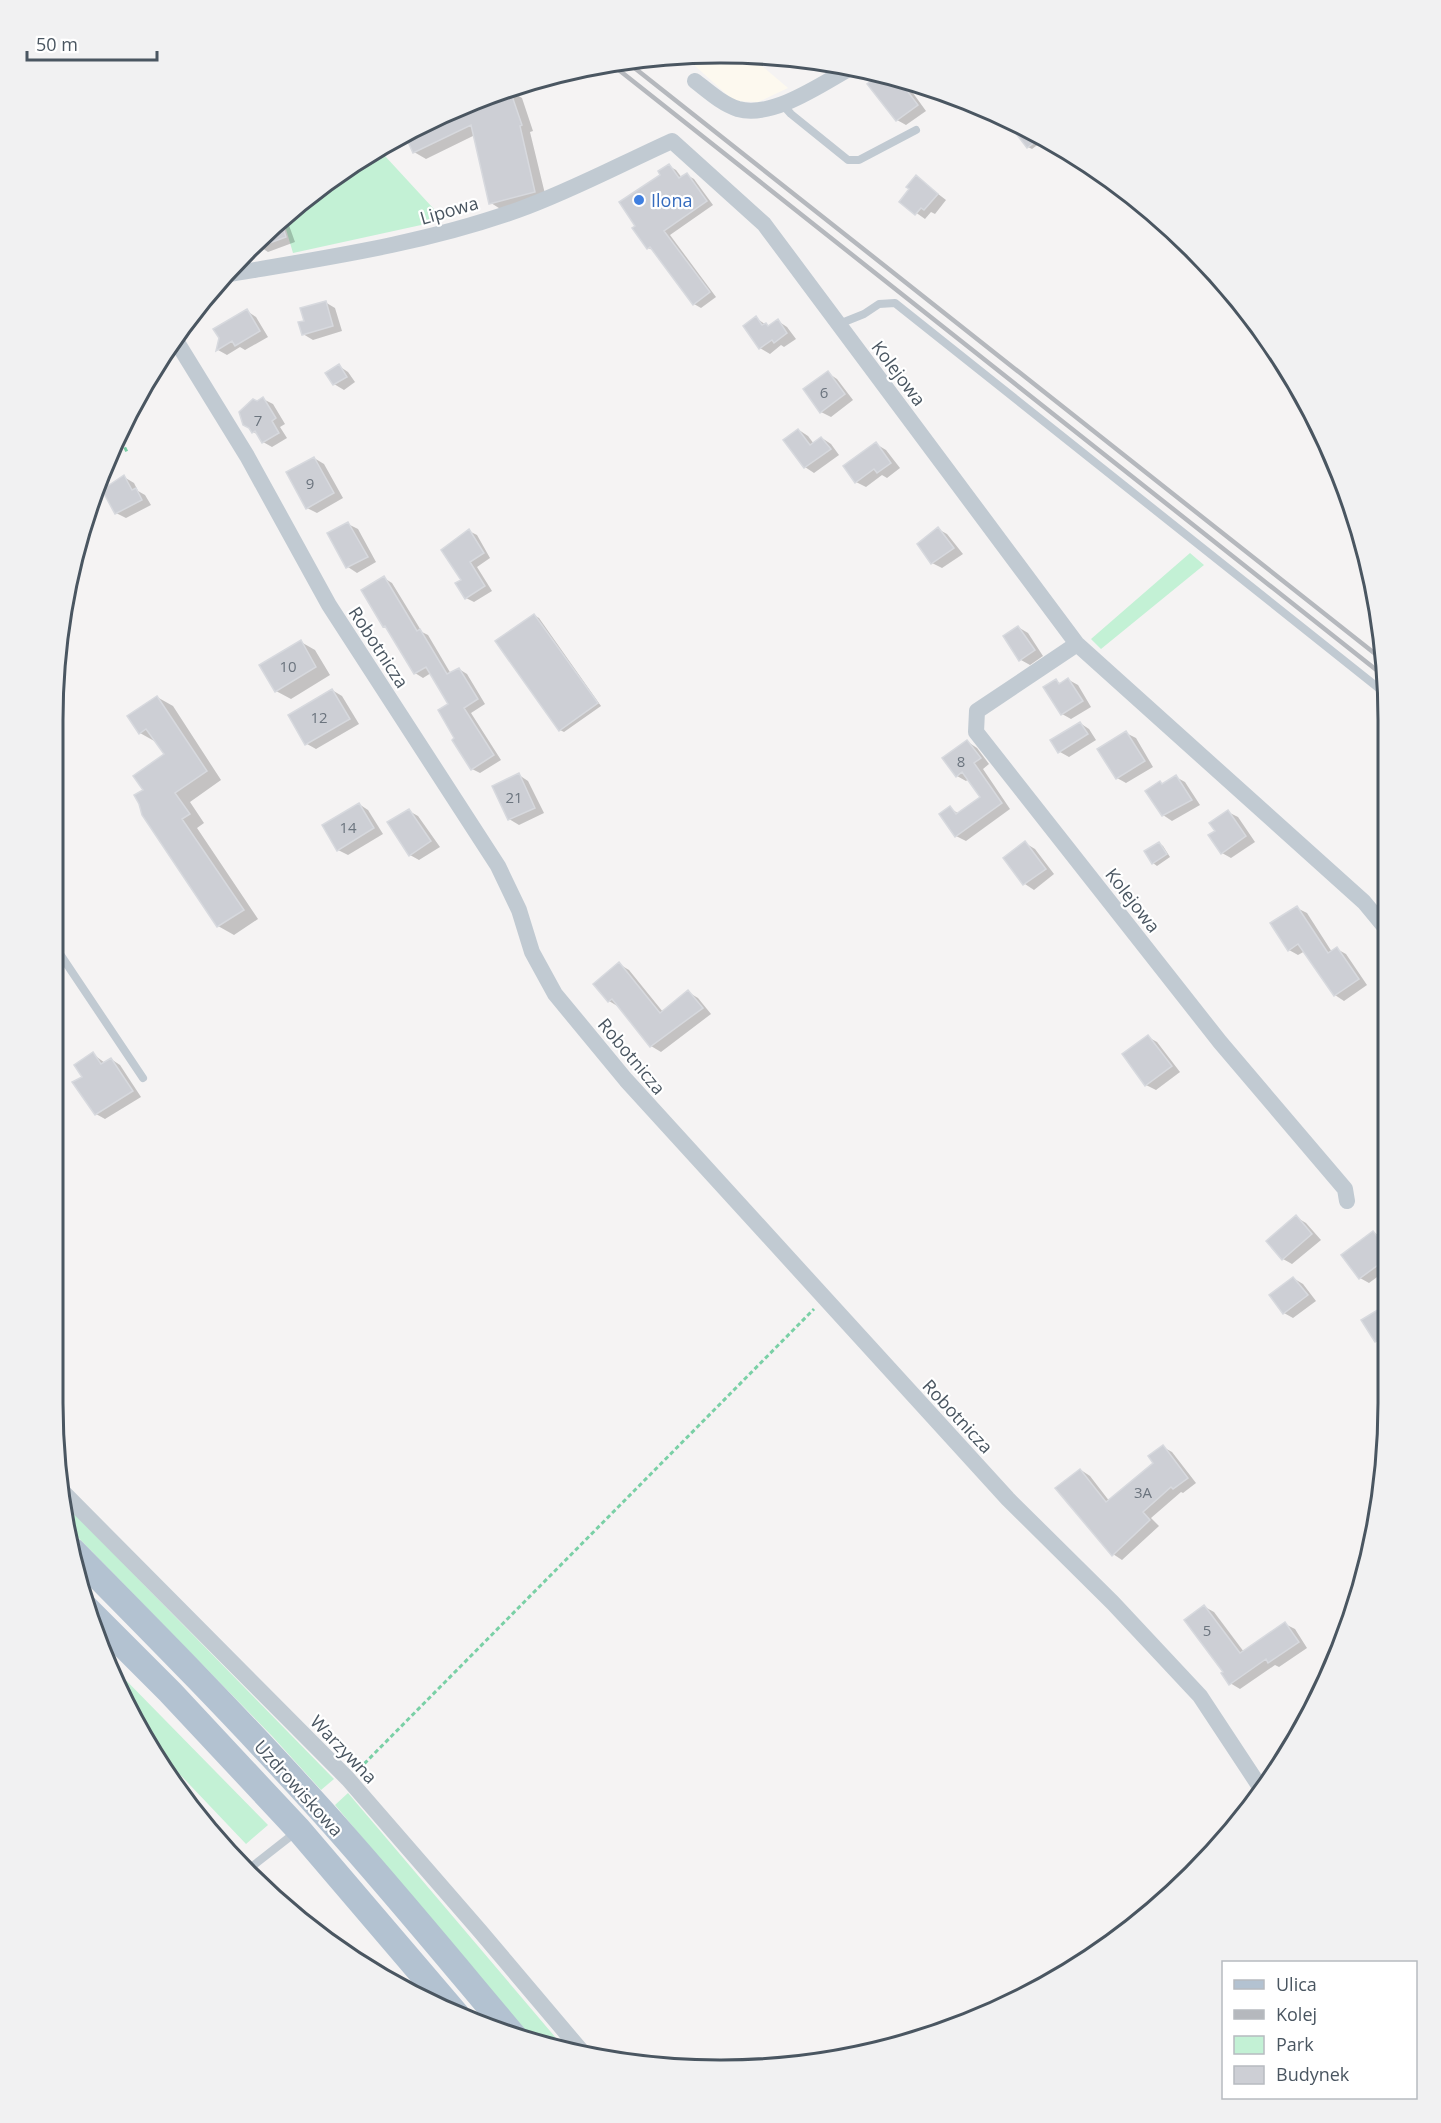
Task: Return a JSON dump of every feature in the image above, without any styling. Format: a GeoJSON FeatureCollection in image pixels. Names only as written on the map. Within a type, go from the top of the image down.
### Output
{"type":"FeatureCollection","features":[{"type":"Feature","properties":{"kind":"main road","name":"Uzdrowiskowa"},"geometry":{"type":"LineString","coordinates":[[82,1560],[320,1808],[503,2023]]}},
{"type":"Feature","properties":{"kind":"main road","name":"Uzdrowiskowa"},"geometry":{"type":"LineString","coordinates":[[101,1621],[299,1830],[442,1998]]}},
{"type":"Feature","properties":{"kind":"street"},"geometry":{"type":"LineString","coordinates":[[695,81],[722,102],[738,109],[754,111],[782,104],[838,74]]}},
{"type":"Feature","properties":{"kind":"street","name":"Lipowa"},"geometry":{"type":"LineString","coordinates":[[241,271],[377,249],[434,236],[519,210],[672,141]]}},
{"type":"Feature","properties":{"kind":"street","name":"Kolejowa"},"geometry":{"type":"LineString","coordinates":[[672,141],[764,224],[1077,644],[1364,902],[1378,918]]}},
{"type":"Feature","properties":{"kind":"street","name":"Robotnicza"},"geometry":{"type":"LineString","coordinates":[[180,347],[247,456],[329,605],[498,866],[519,910],[531,952],[555,994],[626,1080],[1008,1499],[1113,1603],[1200,1695],[1257,1782]]}},
{"type":"Feature","properties":{"kind":"street","name":"Kolejowa"},"geometry":{"type":"LineString","coordinates":[[1077,644],[977,711],[976,732],[1220,1042],[1345,1189],[1347,1201]]}},
{"type":"Feature","properties":{"kind":"street","name":"Warzywna"},"geometry":{"type":"LineString","coordinates":[[71,1500],[348,1779],[575,2043]]}},
{"type":"Feature","properties":{"kind":"lane"},"geometry":{"type":"LineString","coordinates":[[782,104],[791,114],[848,160],[859,160],[916,130]]}},
{"type":"Feature","properties":{"kind":"lane"},"geometry":{"type":"LineString","coordinates":[[839,324],[864,314],[879,304],[895,303],[1377,687]]}},
{"type":"Feature","properties":{"kind":"lane"},"geometry":{"type":"LineString","coordinates":[[63,958],[143,1078]]}},
{"type":"Feature","properties":{"kind":"lane"},"geometry":{"type":"LineString","coordinates":[[254,1865],[299,1830]]}},
{"type":"Feature","properties":{"kind":"path"},"geometry":{"type":"LineString","coordinates":[[124,446],[127,452]]}},
{"type":"Feature","properties":{"kind":"path"},"geometry":{"type":"LineString","coordinates":[[348,1779],[824,1299]]}},
{"type":"Feature","properties":{"kind":"shaded area"},"geometry":{"type":"Polygon","coordinates":[[[692,64],[760,64],[788,88],[758,102],[734,101],[692,64]]]}},
{"type":"Feature","properties":{"kind":"green space"},"geometry":{"type":"Polygon","coordinates":[[[383,156],[444,220],[293,253],[285,227],[320,199],[383,156]]]}},
{"type":"Feature","properties":{"kind":"green space"},"geometry":{"type":"Polygon","coordinates":[[[1190,553],[1204,565],[1101,649],[1091,639],[1190,553]]]}},
{"type":"Feature","properties":{"kind":"green space"},"geometry":{"type":"Polygon","coordinates":[[[73,1512],[334,1779],[321,1790],[272,1736],[77,1536],[73,1512]]]}},
{"type":"Feature","properties":{"kind":"green space"},"geometry":{"type":"Polygon","coordinates":[[[124,1679],[268,1825],[246,1844],[175,1769],[151,1731],[124,1679]]]}},
{"type":"Feature","properties":{"kind":"green space"},"geometry":{"type":"Polygon","coordinates":[[[348,1793],[557,2040],[523,2029],[335,1805],[348,1793]]]}},
{"type":"Feature","properties":{"kind":"building"},"geometry":{"type":"Polygon","coordinates":[[[871,81],[907,90],[918,105],[896,121],[867,84],[871,81]]]}},
{"type":"Feature","properties":{"kind":"building"},"geometry":{"type":"Polygon","coordinates":[[[512,97],[522,125],[520,126],[535,192],[489,204],[471,125],[413,153],[408,142],[469,113],[512,97]]]}},
{"type":"Feature","properties":{"kind":"building"},"geometry":{"type":"Polygon","coordinates":[[[1016,134],[1034,143],[1027,148],[1016,134]]]}},
{"type":"Feature","properties":{"kind":"building"},"geometry":{"type":"Polygon","coordinates":[[[669,164],[679,178],[687,173],[707,201],[664,231],[710,292],[693,305],[650,247],[647,249],[632,228],[635,226],[619,202],[660,175],[658,171],[669,164]]]}},
{"type":"Feature","properties":{"kind":"building"},"geometry":{"type":"Polygon","coordinates":[[[916,175],[938,194],[924,210],[921,208],[915,215],[899,202],[909,189],[906,187],[916,175]]]}},
{"type":"Feature","properties":{"kind":"building"},"geometry":{"type":"Polygon","coordinates":[[[284,229],[286,237],[269,243],[284,229]]]}},
{"type":"Feature","properties":{"kind":"building"},"geometry":{"type":"Polygon","coordinates":[[[326,301],[333,326],[302,335],[298,322],[304,321],[300,308],[326,301]]]}},
{"type":"Feature","properties":{"kind":"building"},"geometry":{"type":"Polygon","coordinates":[[[247,309],[260,331],[235,346],[232,341],[216,351],[219,338],[213,329],[247,309]]]}},
{"type":"Feature","properties":{"kind":"building"},"geometry":{"type":"Polygon","coordinates":[[[756,316],[762,325],[766,323],[768,326],[778,319],[787,333],[774,343],[772,340],[759,349],[743,326],[756,316]]]}},
{"type":"Feature","properties":{"kind":"building"},"geometry":{"type":"Polygon","coordinates":[[[339,364],[347,377],[333,385],[325,373],[339,364]]]}},
{"type":"Feature","properties":{"kind":"building"},"geometry":{"type":"Polygon","coordinates":[[[828,371],[845,394],[820,413],[803,389],[828,371]]]}},
{"type":"Feature","properties":{"kind":"building"},"geometry":{"type":"Polygon","coordinates":[[[263,397],[276,418],[272,421],[279,433],[262,443],[255,431],[252,433],[243,425],[239,412],[253,399],[257,401],[263,397]]]}},
{"type":"Feature","properties":{"kind":"building"},"geometry":{"type":"Polygon","coordinates":[[[798,429],[810,445],[821,437],[831,449],[804,468],[783,440],[798,429]]]}},
{"type":"Feature","properties":{"kind":"building"},"geometry":{"type":"Polygon","coordinates":[[[876,442],[891,463],[877,473],[874,469],[855,483],[843,466],[876,442]]]}},
{"type":"Feature","properties":{"kind":"building"},"geometry":{"type":"Polygon","coordinates":[[[314,457],[334,493],[306,509],[286,472],[314,457]]]}},
{"type":"Feature","properties":{"kind":"building"},"geometry":{"type":"Polygon","coordinates":[[[124,475],[132,490],[136,488],[142,500],[115,514],[104,493],[106,487],[124,475]]]}},
{"type":"Feature","properties":{"kind":"building"},"geometry":{"type":"Polygon","coordinates":[[[348,522],[368,557],[346,568],[327,533],[348,522]]]}},
{"type":"Feature","properties":{"kind":"building"},"geometry":{"type":"Polygon","coordinates":[[[938,527],[954,548],[931,564],[917,544],[938,527]]]}},
{"type":"Feature","properties":{"kind":"building"},"geometry":{"type":"Polygon","coordinates":[[[469,529],[484,553],[470,562],[485,586],[465,599],[455,583],[461,580],[441,550],[469,529]]]}},
{"type":"Feature","properties":{"kind":"building"},"geometry":{"type":"Polygon","coordinates":[[[384,576],[417,631],[420,629],[447,674],[459,668],[478,699],[464,708],[494,755],[471,770],[452,740],[454,738],[438,710],[448,704],[426,667],[414,674],[361,590],[384,576]]]}},
{"type":"Feature","properties":{"kind":"building"},"geometry":{"type":"Polygon","coordinates":[[[534,614],[598,703],[559,731],[495,641],[534,614]]]}},
{"type":"Feature","properties":{"kind":"building"},"geometry":{"type":"Polygon","coordinates":[[[1018,626],[1035,650],[1019,661],[1003,636],[1018,626]]]}},
{"type":"Feature","properties":{"kind":"building"},"geometry":{"type":"Polygon","coordinates":[[[301,640],[316,667],[275,692],[259,665],[301,640]]]}},
{"type":"Feature","properties":{"kind":"building"},"geometry":{"type":"Polygon","coordinates":[[[1068,678],[1083,701],[1061,715],[1043,687],[1056,679],[1059,684],[1068,678]]]}},
{"type":"Feature","properties":{"kind":"building"},"geometry":{"type":"Polygon","coordinates":[[[332,689],[350,719],[305,745],[288,715],[332,689]]]}},
{"type":"Feature","properties":{"kind":"building"},"geometry":{"type":"Polygon","coordinates":[[[157,696],[207,771],[175,793],[190,814],[182,819],[244,910],[217,927],[142,815],[134,795],[143,790],[133,776],[164,754],[146,729],[139,734],[127,716],[157,696]]]}},
{"type":"Feature","properties":{"kind":"building"},"geometry":{"type":"Polygon","coordinates":[[[1080,722],[1088,734],[1058,753],[1050,740],[1080,722]]]}},
{"type":"Feature","properties":{"kind":"building"},"geometry":{"type":"Polygon","coordinates":[[[1126,731],[1145,761],[1116,779],[1097,749],[1126,731]]]}},
{"type":"Feature","properties":{"kind":"building"},"geometry":{"type":"Polygon","coordinates":[[[967,740],[981,758],[974,763],[1002,803],[955,837],[939,814],[950,806],[956,814],[980,797],[962,772],[956,777],[942,758],[967,740]]]}},
{"type":"Feature","properties":{"kind":"building"},"geometry":{"type":"Polygon","coordinates":[[[519,773],[535,808],[508,820],[492,786],[519,773]]]}},
{"type":"Feature","properties":{"kind":"building"},"geometry":{"type":"Polygon","coordinates":[[[1176,775],[1192,800],[1162,816],[1145,791],[1160,781],[1162,784],[1176,775]]]}},
{"type":"Feature","properties":{"kind":"building"},"geometry":{"type":"Polygon","coordinates":[[[359,803],[374,828],[337,851],[322,825],[359,803]]]}},
{"type":"Feature","properties":{"kind":"building"},"geometry":{"type":"Polygon","coordinates":[[[409,809],[431,841],[409,856],[387,822],[409,809]]]}},
{"type":"Feature","properties":{"kind":"building"},"geometry":{"type":"Polygon","coordinates":[[[1228,810],[1246,836],[1221,854],[1208,835],[1215,831],[1209,823],[1228,810]]]}},
{"type":"Feature","properties":{"kind":"building"},"geometry":{"type":"Polygon","coordinates":[[[1025,841],[1046,869],[1023,885],[1003,858],[1025,841]]]}},
{"type":"Feature","properties":{"kind":"building"},"geometry":{"type":"Polygon","coordinates":[[[1159,842],[1167,854],[1152,864],[1144,851],[1159,842]]]}},
{"type":"Feature","properties":{"kind":"building"},"geometry":{"type":"Polygon","coordinates":[[[1297,906],[1328,953],[1337,947],[1359,979],[1334,996],[1298,944],[1288,951],[1270,923],[1297,906]]]}},
{"type":"Feature","properties":{"kind":"building"},"geometry":{"type":"Polygon","coordinates":[[[619,962],[660,1013],[688,990],[703,1008],[650,1047],[612,999],[608,1002],[593,984],[619,962]]]}},
{"type":"Feature","properties":{"kind":"building"},"geometry":{"type":"Polygon","coordinates":[[[1148,1035],[1172,1066],[1145,1086],[1122,1054],[1148,1035]]]}},
{"type":"Feature","properties":{"kind":"building"},"geometry":{"type":"Polygon","coordinates":[[[93,1052],[101,1064],[111,1058],[133,1091],[95,1115],[72,1082],[82,1077],[74,1065],[93,1052]]]}},
{"type":"Feature","properties":{"kind":"building"},"geometry":{"type":"Polygon","coordinates":[[[1296,1215],[1312,1234],[1282,1260],[1266,1241],[1296,1215]]]}},
{"type":"Feature","properties":{"kind":"building"},"geometry":{"type":"Polygon","coordinates":[[[1373,1231],[1378,1237],[1378,1265],[1359,1279],[1341,1255],[1373,1231]]]}},
{"type":"Feature","properties":{"kind":"building"},"geometry":{"type":"Polygon","coordinates":[[[1293,1277],[1308,1295],[1283,1314],[1269,1295],[1293,1277]]]}},
{"type":"Feature","properties":{"kind":"building"},"geometry":{"type":"Polygon","coordinates":[[[1378,1310],[1378,1340],[1375,1342],[1361,1320],[1378,1310]]]}},
{"type":"Feature","properties":{"kind":"building"},"geometry":{"type":"Polygon","coordinates":[[[1163,1445],[1188,1478],[1173,1489],[1171,1487],[1143,1512],[1150,1520],[1112,1556],[1055,1488],[1080,1469],[1106,1502],[1153,1463],[1148,1456],[1163,1445]]]}},
{"type":"Feature","properties":{"kind":"building"},"geometry":{"type":"Polygon","coordinates":[[[1204,1605],[1240,1653],[1285,1622],[1299,1642],[1268,1663],[1266,1659],[1229,1685],[1221,1673],[1223,1672],[1184,1620],[1204,1605]]]}},
{"type":"Feature","properties":{"kind":"railway"},"geometry":{"type":"LineString","coordinates":[[636,69],[1374,653]]}},
{"type":"Feature","properties":{"kind":"railway"},"geometry":{"type":"LineString","coordinates":[[621,71],[1376,670]]}},
{"type":"Feature","properties":{"kind":"place","name":"Ilona"},"geometry":{"type":"Point","coordinates":[639,200]}}]}
